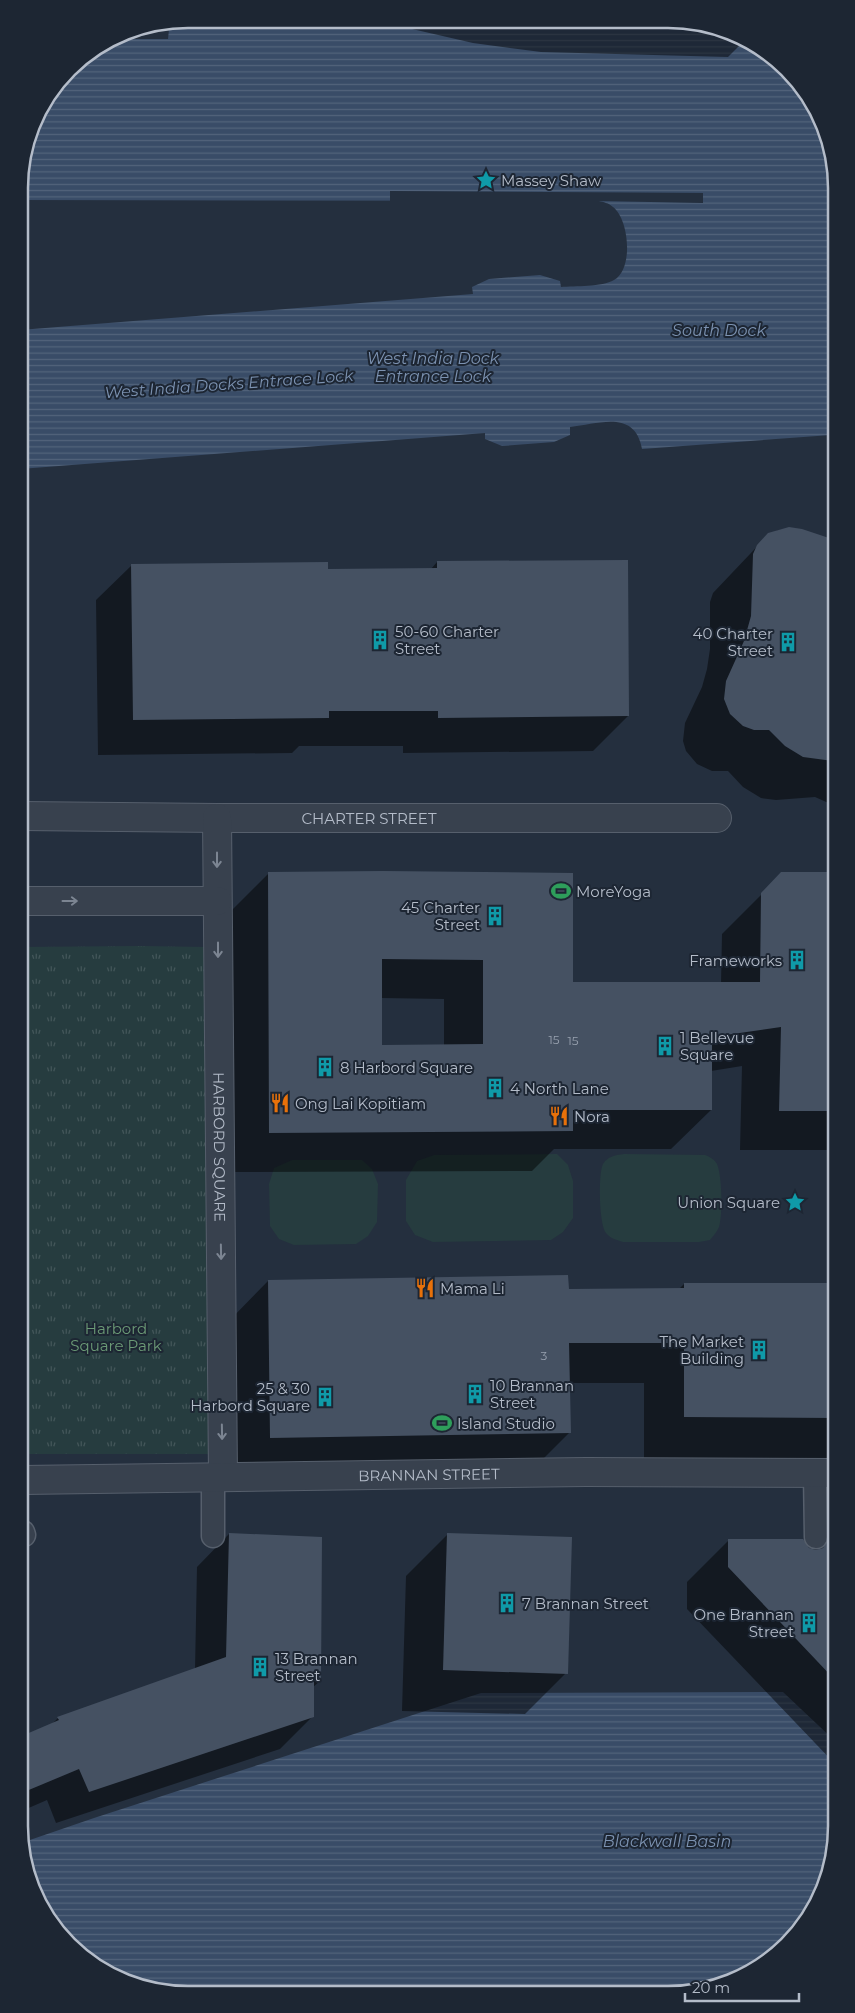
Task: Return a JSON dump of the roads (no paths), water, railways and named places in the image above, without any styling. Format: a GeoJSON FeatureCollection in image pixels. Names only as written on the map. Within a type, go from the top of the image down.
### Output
{"type":"FeatureCollection","features":[{"type":"Feature","properties":{"kind":"street","name":"CHARTER STREET"},"geometry":{"type":"LineString","coordinates":[[28,816],[716,818]]}},
{"type":"Feature","properties":{"kind":"street","name":"HARBORD SQUARE"},"geometry":{"type":"LineString","coordinates":[[217,818],[218,1476]]}},
{"type":"Feature","properties":{"kind":"street"},"geometry":{"type":"LineString","coordinates":[[28,901],[217,901]]}},
{"type":"Feature","properties":{"kind":"street","name":"BRANNAN STREET"},"geometry":{"type":"LineString","coordinates":[[28,1480],[586,1472],[825,1473]]}},
{"type":"Feature","properties":{"kind":"lane"},"geometry":{"type":"LineString","coordinates":[[816,1537],[825,1473]]}},
{"type":"Feature","properties":{"kind":"lane"},"geometry":{"type":"LineString","coordinates":[[213,1536],[218,1476]]}},
{"type":"Feature","properties":{"kind":"water","name":"South Dock"},"geometry":{"type":"Polygon","coordinates":[[[177,28],[668,28],[688,29],[719,36],[756,54],[788,82],[801,99],[815,126],[822,146],[826,167],[828,188],[828,435],[642,449],[638,436],[632,428],[624,424],[604,422],[570,427],[570,435],[554,442],[502,446],[485,439],[485,433],[28,468],[28,329],[473,294],[472,287],[489,279],[540,275],[560,281],[561,287],[596,285],[614,280],[625,266],[627,255],[626,232],[623,222],[613,207],[599,201],[28,200],[28,177],[33,146],[49,107],[67,82],[82,67],[107,49],[126,40],[156,31],[177,28]]]}},
{"type":"Feature","properties":{"kind":"water","name":"Blackwall Basin"},"geometry":{"type":"Polygon","coordinates":[[[783,1692],[827,1734],[827,1836],[824,1857],[815,1887],[801,1914],[781,1939],[748,1964],[709,1980],[688,1984],[668,1986],[188,1986],[167,1984],[136,1977],[107,1964],[74,1939],[49,1906],[40,1887],[33,1867],[29,1840],[481,1693],[783,1692]]]}},
{"type":"Feature","properties":{"kind":"place","name":"Massey Shaw"},"geometry":{"type":"Point","coordinates":[486,180]}},
{"type":"Feature","properties":{"kind":"place","name":"50-60 Charter Street"},"geometry":{"type":"Point","coordinates":[380,640]}},
{"type":"Feature","properties":{"kind":"place","name":"40 Charter Street"},"geometry":{"type":"Point","coordinates":[788,642]}},
{"type":"Feature","properties":{"kind":"place","name":"MoreYoga"},"geometry":{"type":"Point","coordinates":[561,891]}},
{"type":"Feature","properties":{"kind":"place","name":"45 Charter Street"},"geometry":{"type":"Point","coordinates":[495,916]}},
{"type":"Feature","properties":{"kind":"place","name":"Frameworks"},"geometry":{"type":"Point","coordinates":[797,960]}},
{"type":"Feature","properties":{"kind":"place","name":"1 Bellevue Square"},"geometry":{"type":"Point","coordinates":[665,1046]}},
{"type":"Feature","properties":{"kind":"place","name":"8 Harbord Square"},"geometry":{"type":"Point","coordinates":[325,1067]}},
{"type":"Feature","properties":{"kind":"place","name":"4 North Lane"},"geometry":{"type":"Point","coordinates":[495,1088]}},
{"type":"Feature","properties":{"kind":"place","name":"Ong Lai Kopitiam"},"geometry":{"type":"Point","coordinates":[280,1103]}},
{"type":"Feature","properties":{"kind":"place","name":"Nora"},"geometry":{"type":"Point","coordinates":[559,1116]}},
{"type":"Feature","properties":{"kind":"place","name":"Union Square"},"geometry":{"type":"Point","coordinates":[795,1202]}},
{"type":"Feature","properties":{"kind":"place","name":"Mama Li"},"geometry":{"type":"Point","coordinates":[425,1288]}},
{"type":"Feature","properties":{"kind":"place","name":"The Market Building"},"geometry":{"type":"Point","coordinates":[759,1350]}},
{"type":"Feature","properties":{"kind":"place","name":"10 Brannan Street"},"geometry":{"type":"Point","coordinates":[475,1394]}},
{"type":"Feature","properties":{"kind":"place","name":"25 & 30 Harbord Square"},"geometry":{"type":"Point","coordinates":[325,1397]}},
{"type":"Feature","properties":{"kind":"place","name":"Island Studio"},"geometry":{"type":"Point","coordinates":[442,1423]}},
{"type":"Feature","properties":{"kind":"place","name":"7 Brannan Street"},"geometry":{"type":"Point","coordinates":[507,1603]}},
{"type":"Feature","properties":{"kind":"place","name":"One Brannan Street"},"geometry":{"type":"Point","coordinates":[809,1623]}},
{"type":"Feature","properties":{"kind":"place","name":"13 Brannan Street"},"geometry":{"type":"Point","coordinates":[260,1667]}},
{"type":"Feature","properties":{"kind":"water label","name":"West India Dock Entrance Lock"},"geometry":{"type":"Point","coordinates":[433,367]}},
{"type":"Feature","properties":{"kind":"water label","name":"West India Docks Entrace Lock"},"geometry":{"type":"Point","coordinates":[229,384]}},
{"type":"Feature","properties":{"kind":"park label","name":"Harbord Square Park"},"geometry":{"type":"Point","coordinates":[116,1336]}}]}
